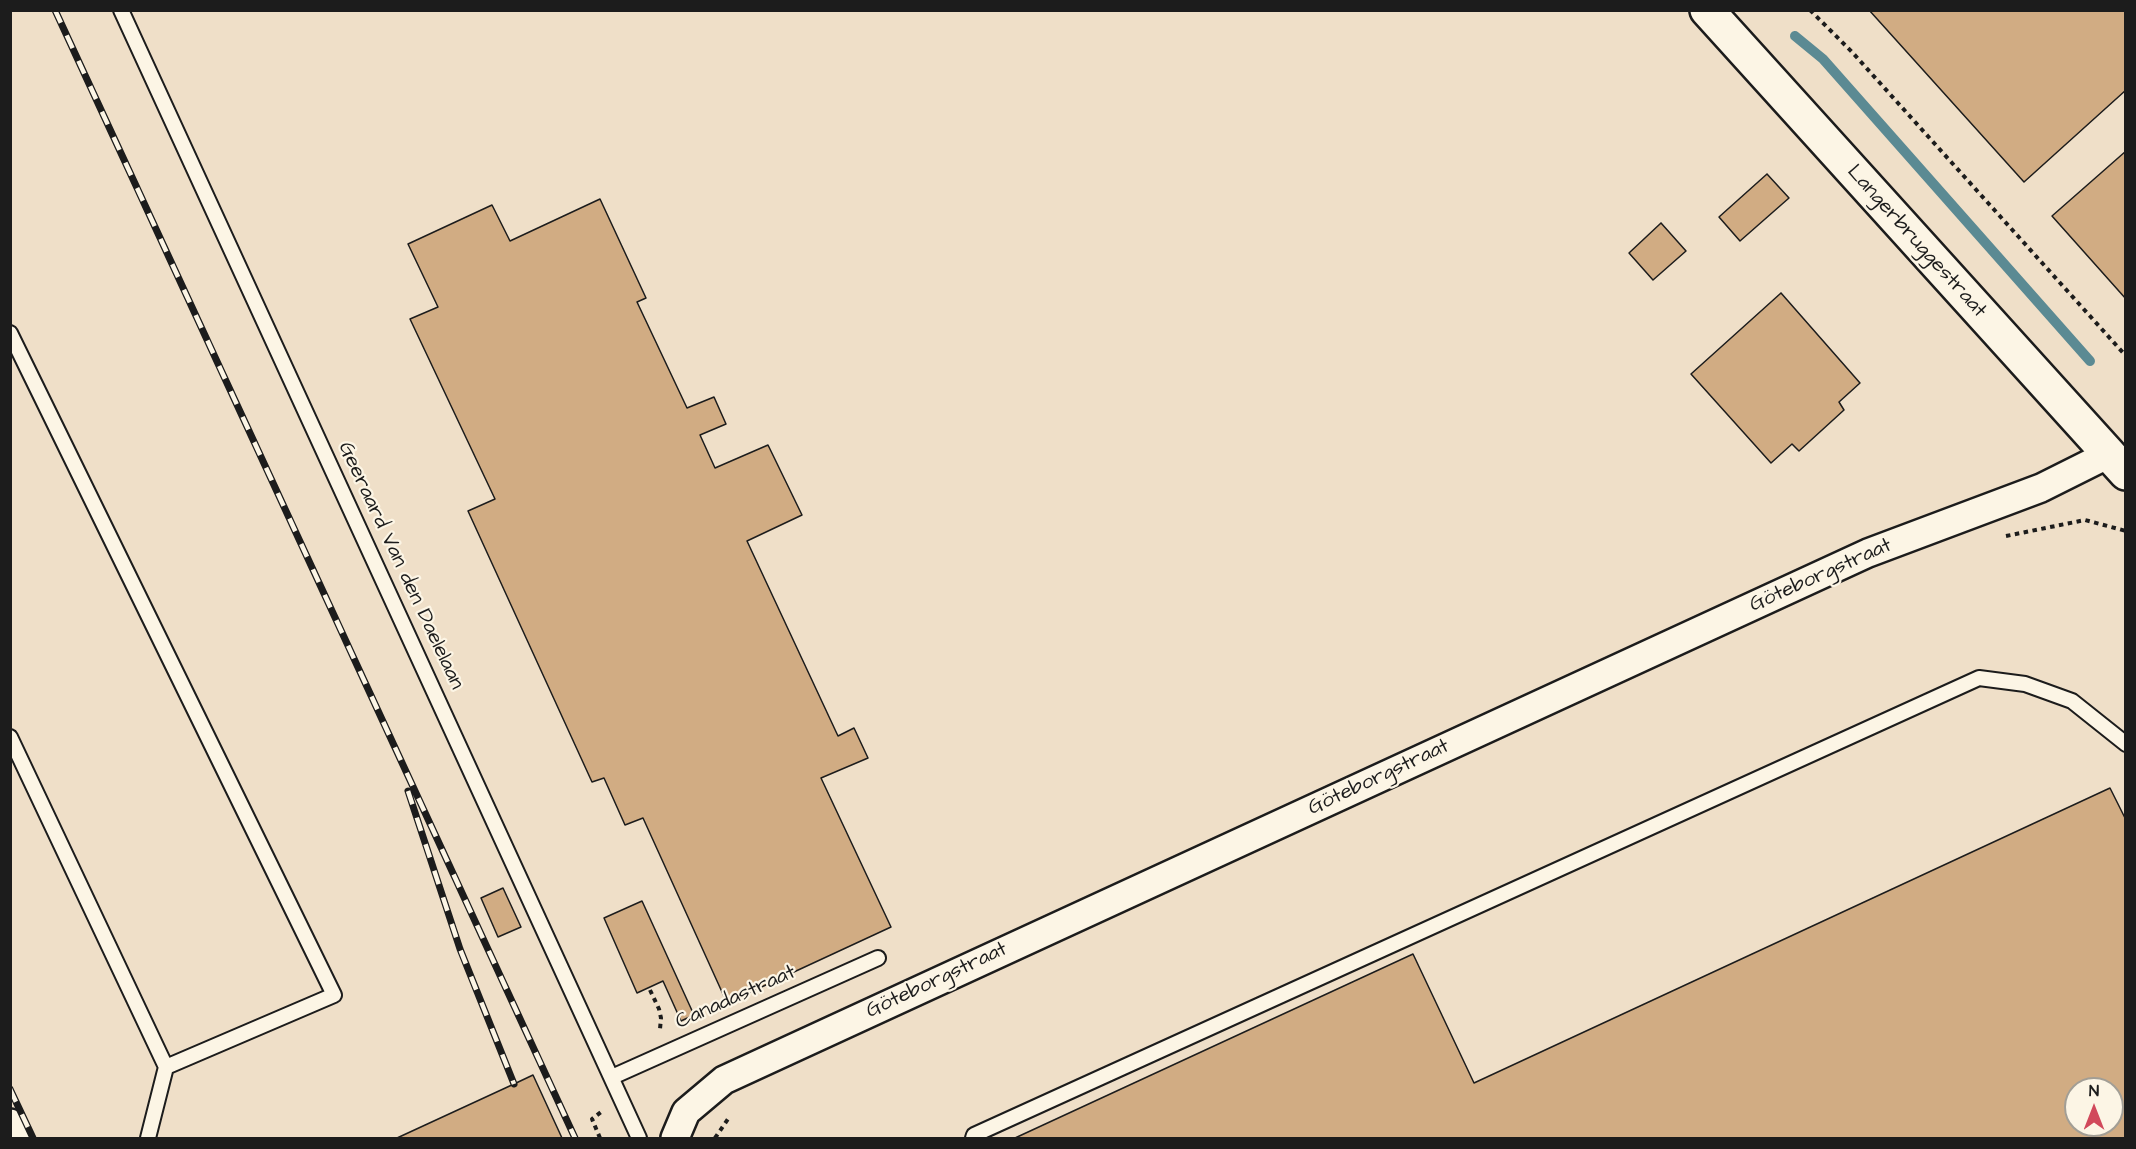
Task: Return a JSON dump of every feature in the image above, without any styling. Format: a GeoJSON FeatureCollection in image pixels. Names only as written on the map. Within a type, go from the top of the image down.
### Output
{"type":"FeatureCollection","features":[{"type":"Feature","properties":{"kind":"main road","name":"Langerbruggestraat"},"geometry":{"type":"LineString","coordinates":[[1707,10],[2117,463]]}},
{"type":"Feature","properties":{"kind":"street","name":"Göteborgstraat"},"geometry":{"type":"LineString","coordinates":[[675,1138],[686,1112],[724,1080],[1868,553],[2041,488],[2117,463]]}},
{"type":"Feature","properties":{"kind":"street"},"geometry":{"type":"LineString","coordinates":[[10,1123],[18,1138]]}},
{"type":"Feature","properties":{"kind":"lane","name":"Geeraard Van den Daelelaan"},"geometry":{"type":"LineString","coordinates":[[121,10],[639,1138]]}},
{"type":"Feature","properties":{"kind":"lane"},"geometry":{"type":"LineString","coordinates":[[10,333],[334,995],[166,1067]]}},
{"type":"Feature","properties":{"kind":"lane"},"geometry":{"type":"LineString","coordinates":[[973,1138],[974,1135],[1979,678],[2025,684],[2072,701],[2126,744]]}},
{"type":"Feature","properties":{"kind":"lane"},"geometry":{"type":"LineString","coordinates":[[10,737],[166,1067],[148,1138]]}},
{"type":"Feature","properties":{"kind":"lane","name":"Canadastraat"},"geometry":{"type":"LineString","coordinates":[[612,1077],[878,958]]}},
{"type":"Feature","properties":{"kind":"path"},"geometry":{"type":"LineString","coordinates":[[1810,10],[1860,60],[2126,356]]}},
{"type":"Feature","properties":{"kind":"shaded area"},"geometry":{"type":"Polygon","coordinates":[[[10,11],[2125,11],[2125,1138],[11,1138],[10,11]]]}},
{"type":"Feature","properties":{"kind":"building"},"geometry":{"type":"Polygon","coordinates":[[[1869,10],[2126,10],[2126,90],[2024,182],[1869,10]]]}},
{"type":"Feature","properties":{"kind":"building"},"geometry":{"type":"Polygon","coordinates":[[[2126,151],[2126,299],[2052,216],[2126,151]]]}},
{"type":"Feature","properties":{"kind":"building"},"geometry":{"type":"Polygon","coordinates":[[[1767,174],[1789,198],[1740,241],[1719,217],[1767,174]]]}},
{"type":"Feature","properties":{"kind":"building"},"geometry":{"type":"Polygon","coordinates":[[[600,199],[646,298],[637,302],[687,408],[714,397],[726,424],[700,435],[715,468],[768,445],[802,515],[747,541],[838,736],[854,728],[868,758],[821,778],[891,927],[727,1003],[643,818],[625,825],[604,778],[592,782],[468,511],[495,499],[410,319],[438,307],[408,244],[492,205],[510,241],[600,199]]]}},
{"type":"Feature","properties":{"kind":"building"},"geometry":{"type":"Polygon","coordinates":[[[1661,223],[1686,251],[1653,280],[1629,253],[1661,223]]]}},
{"type":"Feature","properties":{"kind":"building"},"geometry":{"type":"Polygon","coordinates":[[[1781,293],[1860,383],[1839,402],[1844,410],[1799,451],[1792,444],[1771,463],[1691,374],[1781,293]]]}},
{"type":"Feature","properties":{"kind":"building"},"geometry":{"type":"Polygon","coordinates":[[[2110,788],[2126,820],[2126,1138],[1015,1138],[1413,954],[1474,1083],[2110,788]]]}},
{"type":"Feature","properties":{"kind":"building"},"geometry":{"type":"Polygon","coordinates":[[[503,888],[521,927],[498,937],[481,898],[503,888]]]}},
{"type":"Feature","properties":{"kind":"building"},"geometry":{"type":"Polygon","coordinates":[[[642,901],[694,1015],[681,1021],[663,981],[637,993],[604,918],[642,901]]]}},
{"type":"Feature","properties":{"kind":"building"},"geometry":{"type":"Polygon","coordinates":[[[533,1075],[562,1138],[397,1138],[514,1084],[533,1075]]]}},
{"type":"Feature","properties":{"kind":"waterway"},"geometry":{"type":"LineString","coordinates":[[1795,36],[1823,59],[2090,361]]}},
{"type":"Feature","properties":{"kind":"railway"},"geometry":{"type":"LineString","coordinates":[[55,10],[575,1138]]}},
{"type":"Feature","properties":{"kind":"railway"},"geometry":{"type":"LineString","coordinates":[[408,791],[460,949],[514,1084]]}},
{"type":"Feature","properties":{"kind":"railway"},"geometry":{"type":"LineString","coordinates":[[10,1089],[33,1138]]}}]}
